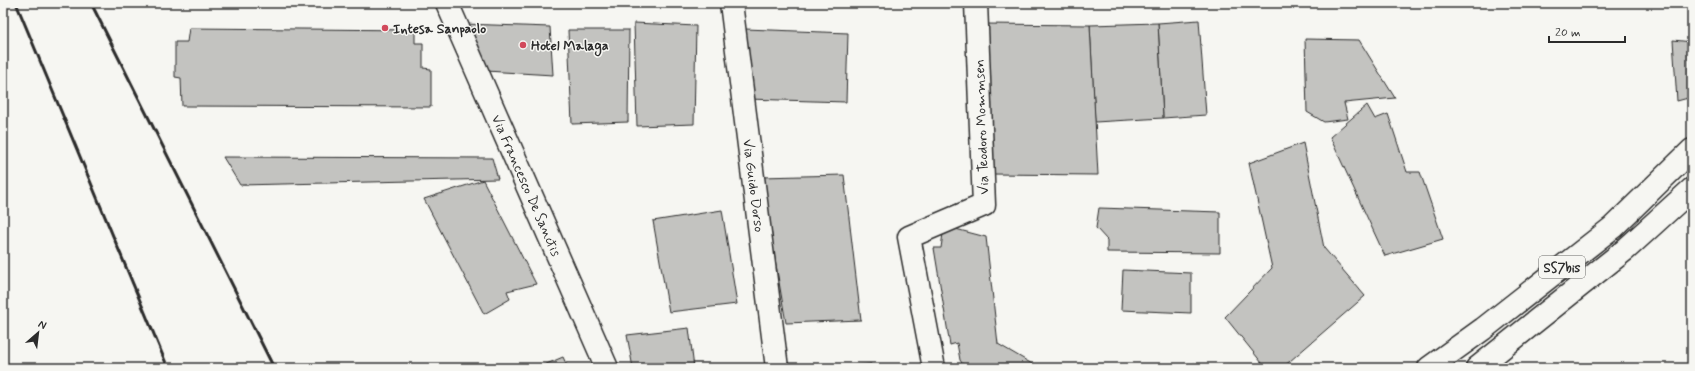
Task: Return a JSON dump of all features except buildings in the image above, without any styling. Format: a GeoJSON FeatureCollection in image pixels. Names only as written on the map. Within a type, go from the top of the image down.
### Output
{"type":"FeatureCollection","features":[{"type":"Feature","properties":{"kind":"main road","name":"Via Francesco De Sanctis"},"geometry":{"type":"LineString","coordinates":[[447,3],[607,368]]}},
{"type":"Feature","properties":{"kind":"main road","name":"Via Guido Dorso"},"geometry":{"type":"LineString","coordinates":[[731,3],[778,368]]}},
{"type":"Feature","properties":{"kind":"main road","name":"Via Teodoro Mommsen"},"geometry":{"type":"LineString","coordinates":[[934,368],[909,237],[984,205],[976,3]]}},
{"type":"Feature","properties":{"kind":"main road","name":"SS7bis"},"geometry":{"type":"LineString","coordinates":[[1428,368],[1483,329],[1613,227],[1689,153]]}},
{"type":"Feature","properties":{"kind":"main road","name":"SS7bis"},"geometry":{"type":"LineString","coordinates":[[1477,368],[1625,250],[1692,189]]}},
{"type":"Feature","properties":{"kind":"railway"},"geometry":{"type":"LineString","coordinates":[[16,3],[168,368]]}},
{"type":"Feature","properties":{"kind":"railway"},"geometry":{"type":"LineString","coordinates":[[91,3],[274,368]]}},
{"type":"Feature","properties":{"kind":"place","name":"Intesa Sanpaolo"},"geometry":{"type":"Point","coordinates":[385,28]}},
{"type":"Feature","properties":{"kind":"place","name":"Hotel Malaga"},"geometry":{"type":"Point","coordinates":[523,45]}}]}
